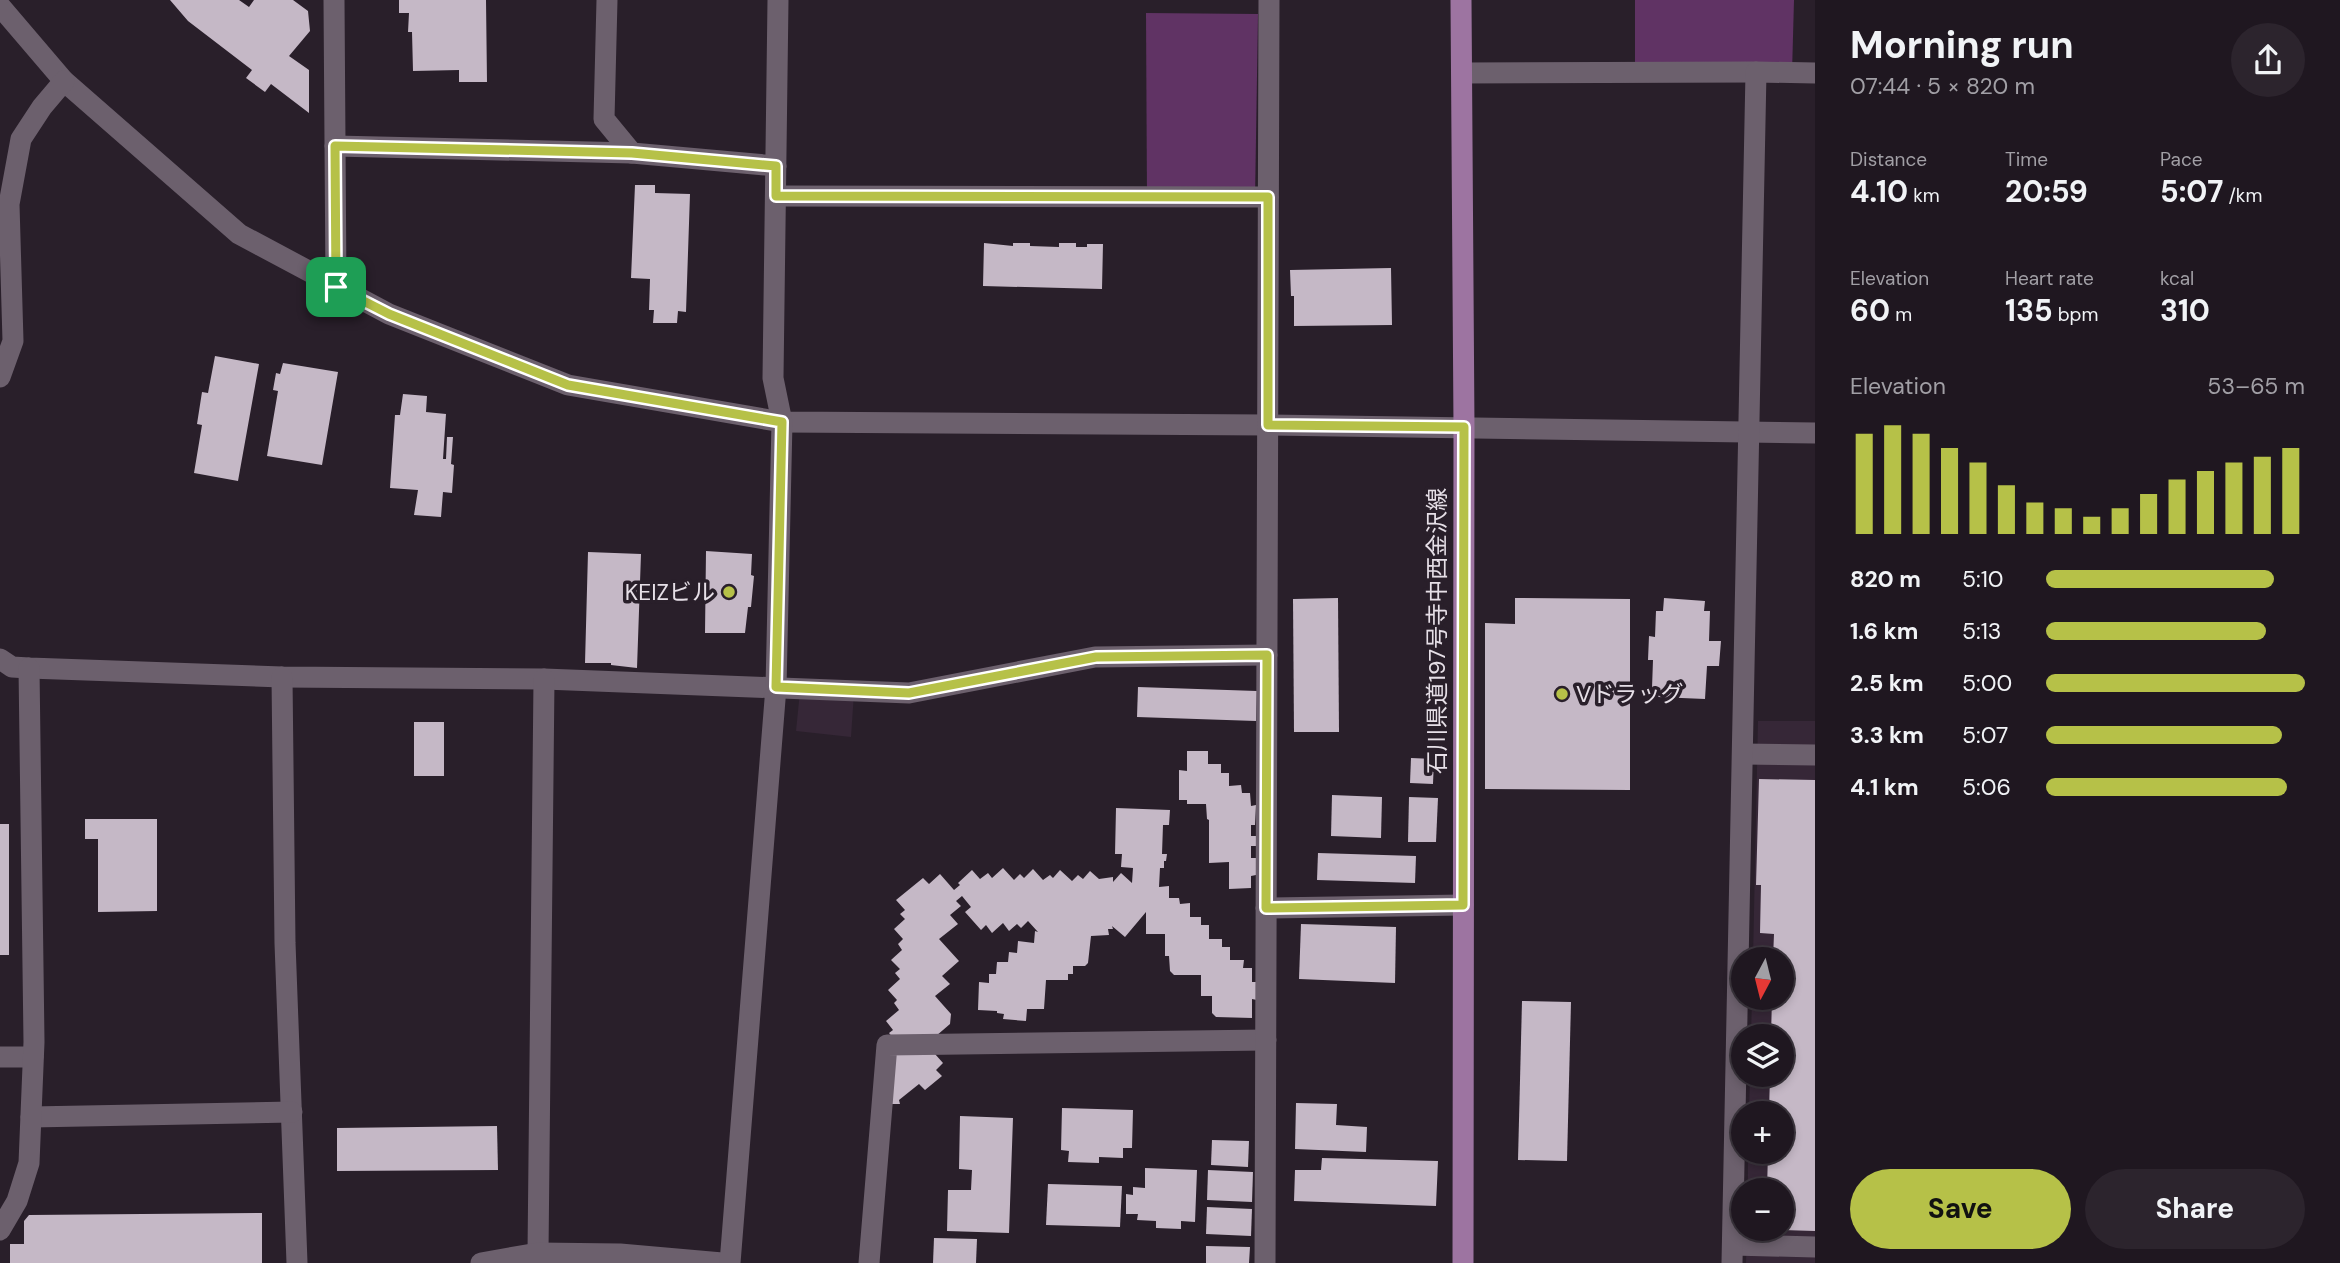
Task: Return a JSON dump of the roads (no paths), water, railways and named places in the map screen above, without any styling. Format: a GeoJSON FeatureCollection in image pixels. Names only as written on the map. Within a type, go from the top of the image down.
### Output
{"type":"FeatureCollection","features":[{"type":"Feature","properties":{"kind":"main road","name":"石川県道197号寺中西金沢線"},"geometry":{"type":"LineString","coordinates":[[1461,0],[1464,427],[1463,1263]]}},
{"type":"Feature","properties":{"kind":"street"},"geometry":{"type":"LineString","coordinates":[[334,0],[336,287]]}},
{"type":"Feature","properties":{"kind":"street"},"geometry":{"type":"LineString","coordinates":[[607,0],[604,119],[632,153]]}},
{"type":"Feature","properties":{"kind":"street"},"geometry":{"type":"LineString","coordinates":[[730,1263],[776,687],[782,422],[773,378],[778,0]]}},
{"type":"Feature","properties":{"kind":"street"},"geometry":{"type":"LineString","coordinates":[[1265,1263],[1269,0]]}},
{"type":"Feature","properties":{"kind":"street"},"geometry":{"type":"LineString","coordinates":[[0,6],[64,81],[239,234],[389,314],[568,385],[782,422],[1464,427],[1815,433]]}},
{"type":"Feature","properties":{"kind":"street"},"geometry":{"type":"LineString","coordinates":[[1756,72],[1733,1254],[1815,1247]]}},
{"type":"Feature","properties":{"kind":"street"},"geometry":{"type":"LineString","coordinates":[[1462,73],[1815,73]]}},
{"type":"Feature","properties":{"kind":"street"},"geometry":{"type":"LineString","coordinates":[[0,377],[13,341],[9,204],[21,139],[42,107],[64,81]]}},
{"type":"Feature","properties":{"kind":"street"},"geometry":{"type":"LineString","coordinates":[[335,146],[632,153],[776,166]]}},
{"type":"Feature","properties":{"kind":"street"},"geometry":{"type":"LineString","coordinates":[[776,196],[1268,197]]}},
{"type":"Feature","properties":{"kind":"street"},"geometry":{"type":"LineString","coordinates":[[0,659],[12,667],[29,668],[282,677],[544,679],[909,693],[1096,657],[1267,655]]}},
{"type":"Feature","properties":{"kind":"street"},"geometry":{"type":"LineString","coordinates":[[0,1230],[17,1202],[29,1163],[33,1057],[29,668]]}},
{"type":"Feature","properties":{"kind":"street"},"geometry":{"type":"LineString","coordinates":[[282,677],[285,943],[297,1263]]}},
{"type":"Feature","properties":{"kind":"street"},"geometry":{"type":"LineString","coordinates":[[538,1253],[544,679]]}},
{"type":"Feature","properties":{"kind":"street"},"geometry":{"type":"LineString","coordinates":[[1743,754],[1815,755]]}},
{"type":"Feature","properties":{"kind":"street"},"geometry":{"type":"LineString","coordinates":[[1266,908],[1463,905]]}},
{"type":"Feature","properties":{"kind":"street"},"geometry":{"type":"LineString","coordinates":[[869,1263],[887,1045],[1266,1040]]}},
{"type":"Feature","properties":{"kind":"street"},"geometry":{"type":"LineString","coordinates":[[0,1057],[33,1057]]}},
{"type":"Feature","properties":{"kind":"street"},"geometry":{"type":"LineString","coordinates":[[31,1117],[292,1112]]}},
{"type":"Feature","properties":{"kind":"street"},"geometry":{"type":"LineString","coordinates":[[481,1263],[538,1253],[722,1263]]}},
{"type":"Feature","properties":{"kind":"place","name":"KEIZビル"},"geometry":{"type":"Point","coordinates":[729,592]}},
{"type":"Feature","properties":{"kind":"place","name":"Vドラッグ"},"geometry":{"type":"Point","coordinates":[1562,694]}}]}
